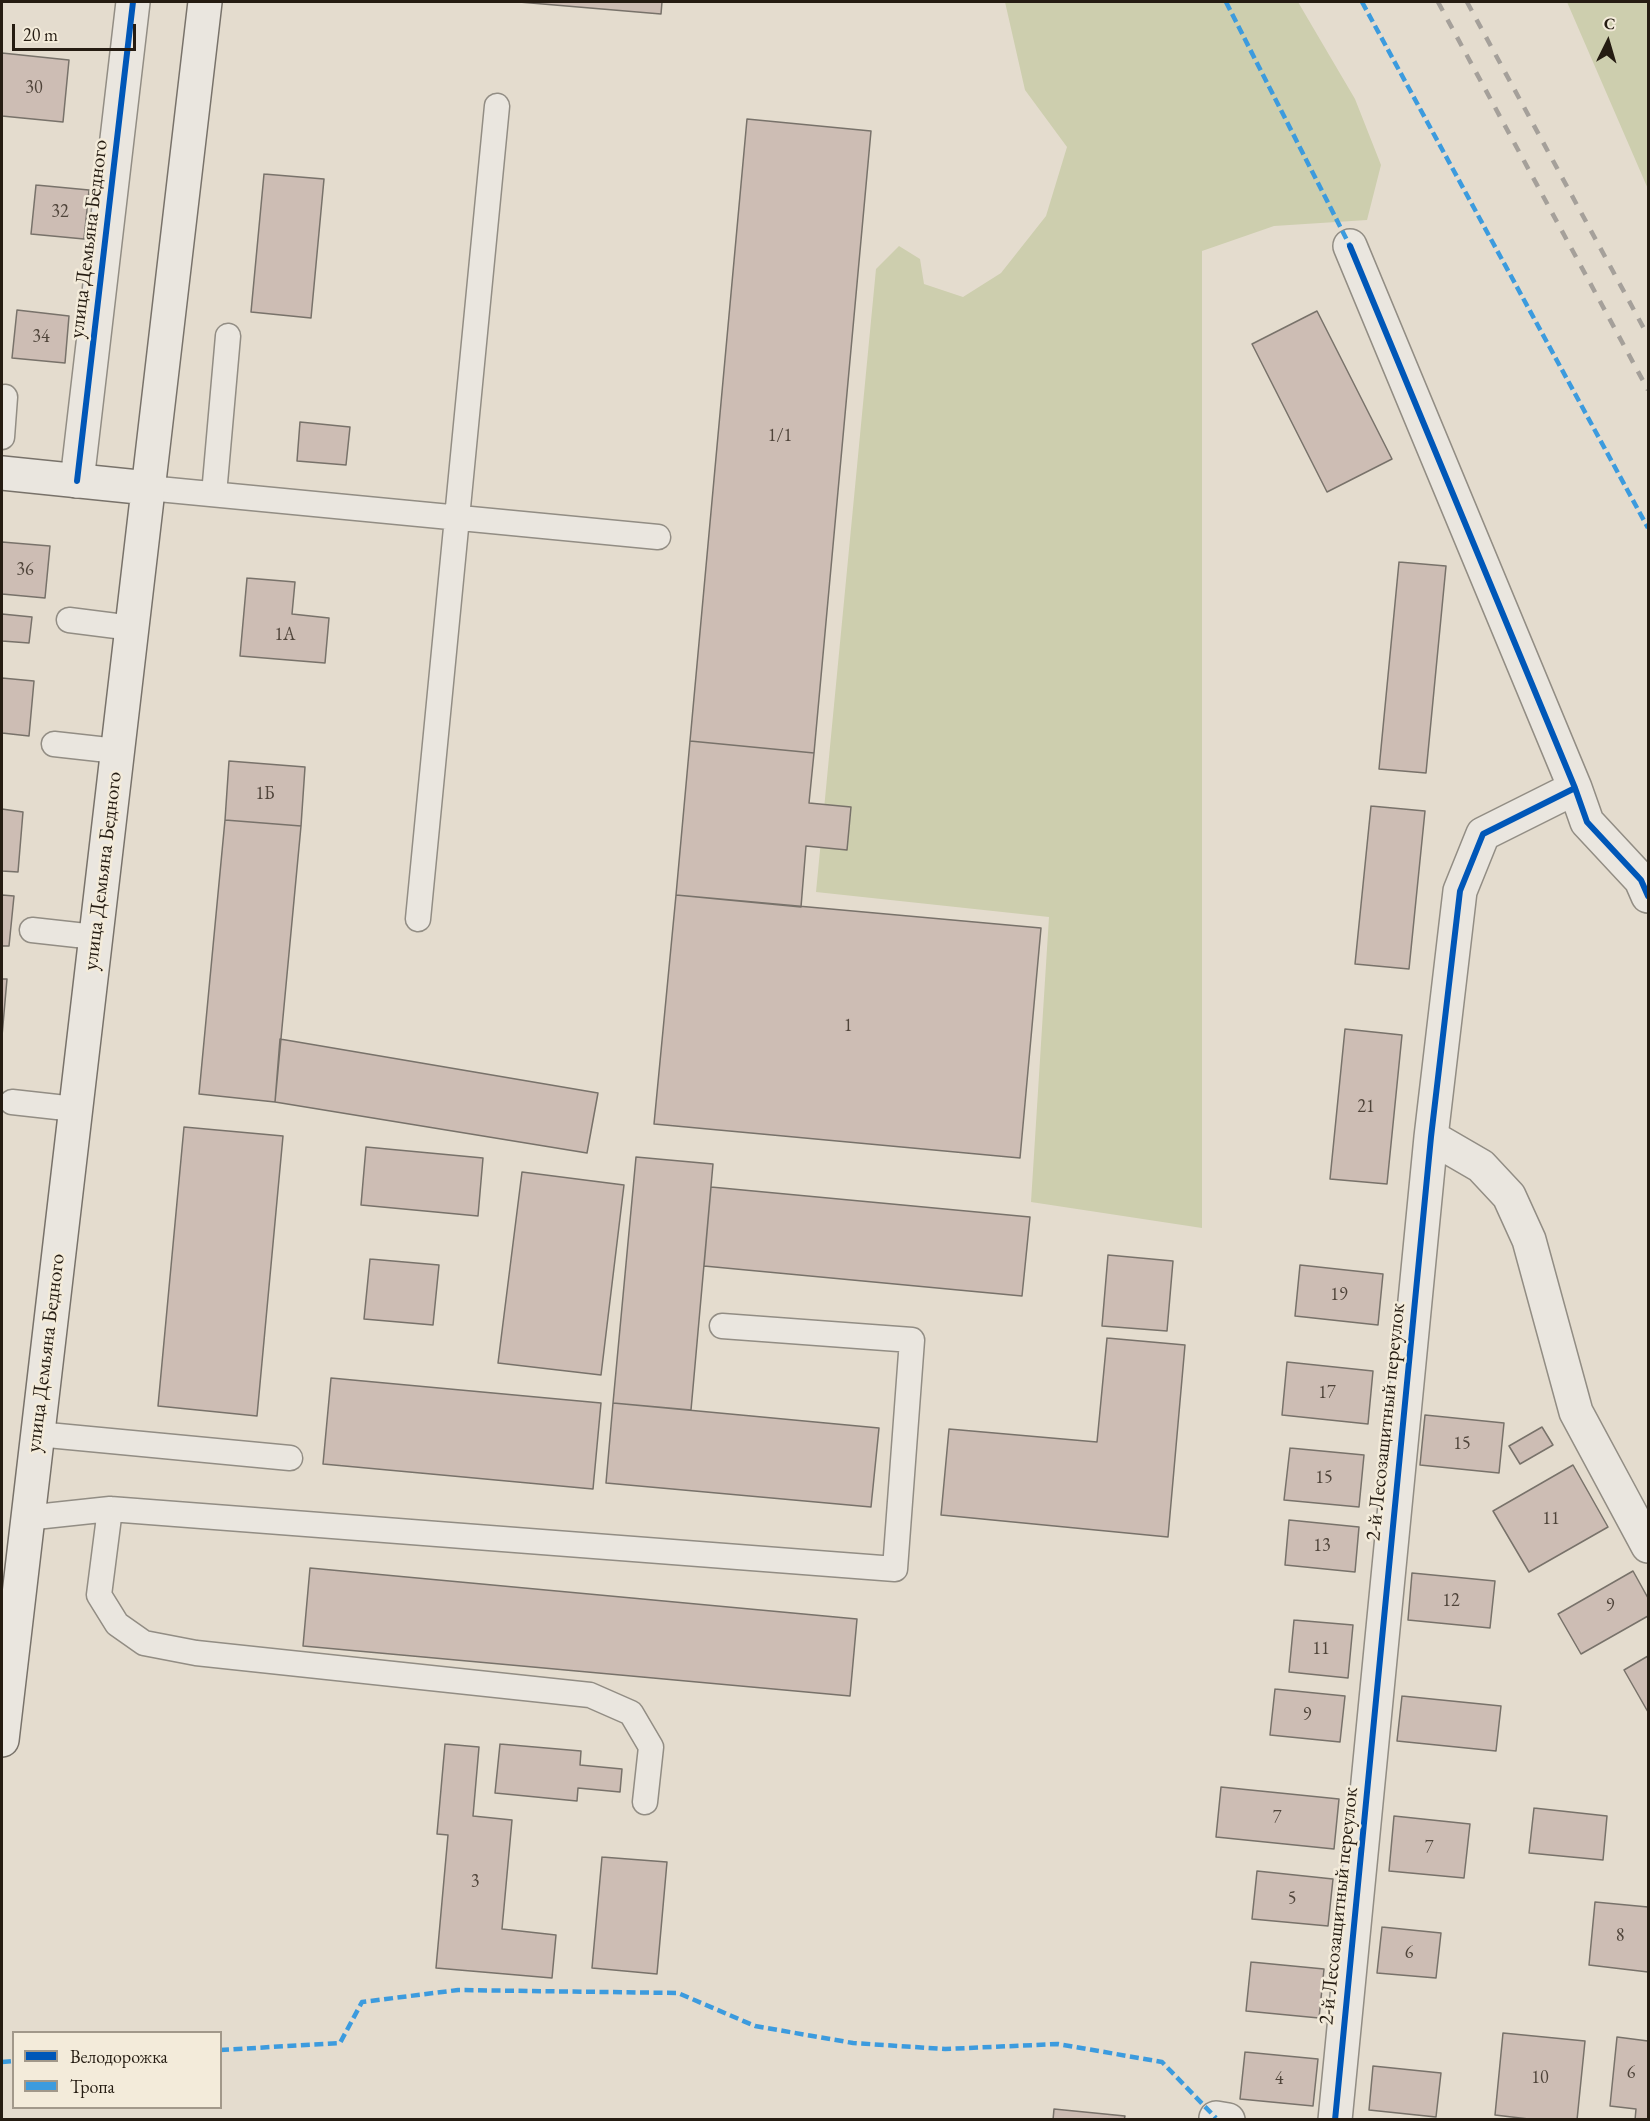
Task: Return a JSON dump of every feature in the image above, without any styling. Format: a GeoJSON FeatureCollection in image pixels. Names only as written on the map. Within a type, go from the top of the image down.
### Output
{"type":"FeatureCollection","features":[{"type":"Feature","properties":{"kind":"street","name":"улица Демьяна Бедного"},"geometry":{"type":"LineString","coordinates":[[77,481],[133,2]]}},
{"type":"Feature","properties":{"kind":"street","name":"улица Демьяна Бедного"},"geometry":{"type":"LineString","coordinates":[[2,1740],[9,1612],[26,1518],[205,2]]}},
{"type":"Feature","properties":{"kind":"street"},"geometry":{"type":"LineString","coordinates":[[1350,246],[1575,788],[1587,822],[1641,880],[1648,896]]}},
{"type":"Feature","properties":{"kind":"street"},"geometry":{"type":"LineString","coordinates":[[2,473],[148,488]]}},
{"type":"Feature","properties":{"kind":"street","name":"2-й Лесозащитный переулок"},"geometry":{"type":"LineString","coordinates":[[1335,2120],[1431,1137],[1460,891],[1484,834],[1575,788]]}},
{"type":"Feature","properties":{"kind":"street"},"geometry":{"type":"LineString","coordinates":[[1431,1137],[1481,1166],[1509,1196],[1529,1240],[1576,1412],[1648,1546]]}},
{"type":"Feature","properties":{"kind":"lane"},"geometry":{"type":"LineString","coordinates":[[418,919],[497,106]]}},
{"type":"Feature","properties":{"kind":"lane"},"geometry":{"type":"LineString","coordinates":[[214,494],[228,336]]}},
{"type":"Feature","properties":{"kind":"lane"},"geometry":{"type":"LineString","coordinates":[[2,437],[5,397]]}},
{"type":"Feature","properties":{"kind":"lane"},"geometry":{"type":"LineString","coordinates":[[148,488],[658,537]]}},
{"type":"Feature","properties":{"kind":"lane"},"geometry":{"type":"LineString","coordinates":[[69,620],[132,628]]}},
{"type":"Feature","properties":{"kind":"lane"},"geometry":{"type":"LineString","coordinates":[[54,744],[117,751]]}},
{"type":"Feature","properties":{"kind":"lane"},"geometry":{"type":"LineString","coordinates":[[32,930],[95,936]]}},
{"type":"Feature","properties":{"kind":"lane"},"geometry":{"type":"LineString","coordinates":[[12,1102],[75,1109]]}},
{"type":"Feature","properties":{"kind":"lane"},"geometry":{"type":"LineString","coordinates":[[26,1518],[110,1509],[895,1569],[912,1340],[722,1326]]}},
{"type":"Feature","properties":{"kind":"lane"},"geometry":{"type":"LineString","coordinates":[[36,1434],[290,1458]]}},
{"type":"Feature","properties":{"kind":"lane"},"geometry":{"type":"LineString","coordinates":[[110,1509],[99,1595],[117,1624],[144,1643],[195,1653],[590,1695],[630,1713],[651,1747],[645,1802]]}},
{"type":"Feature","properties":{"kind":"green space"},"geometry":{"type":"Polygon","coordinates":[[[1005,2],[1298,2],[1355,99],[1381,165],[1367,220],[1274,226],[1202,251],[1202,1228],[1031,1202],[1049,917],[816,892],[876,269],[899,246],[920,259],[924,284],[963,297],[1001,273],[1046,216],[1067,147],[1025,90],[1005,2]]]}},
{"type":"Feature","properties":{"kind":"green space"},"geometry":{"type":"Polygon","coordinates":[[[1567,2],[1648,2],[1648,189],[1567,2]]]}},
{"type":"Feature","properties":{"kind":"building"},"geometry":{"type":"Polygon","coordinates":[[[519,2],[662,2],[661,14],[519,2]]]}},
{"type":"Feature","properties":{"kind":"building"},"geometry":{"type":"Polygon","coordinates":[[[2,53],[69,60],[63,122],[2,116],[2,53]]]}},
{"type":"Feature","properties":{"kind":"building"},"geometry":{"type":"Polygon","coordinates":[[[747,119],[871,131],[814,753],[690,741],[747,119]]]}},
{"type":"Feature","properties":{"kind":"building"},"geometry":{"type":"Polygon","coordinates":[[[264,174],[324,179],[311,318],[251,312],[264,174]]]}},
{"type":"Feature","properties":{"kind":"building"},"geometry":{"type":"Polygon","coordinates":[[[36,185],[89,190],[84,239],[31,234],[36,185]]]}},
{"type":"Feature","properties":{"kind":"building"},"geometry":{"type":"Polygon","coordinates":[[[17,310],[69,316],[65,363],[12,358],[17,310]]]}},
{"type":"Feature","properties":{"kind":"building"},"geometry":{"type":"Polygon","coordinates":[[[1317,311],[1392,459],[1327,492],[1252,344],[1317,311]]]}},
{"type":"Feature","properties":{"kind":"building"},"geometry":{"type":"Polygon","coordinates":[[[300,422],[350,427],[346,465],[297,461],[300,422]]]}},
{"type":"Feature","properties":{"kind":"building"},"geometry":{"type":"Polygon","coordinates":[[[2,542],[50,546],[45,598],[2,594],[2,542]]]}},
{"type":"Feature","properties":{"kind":"building"},"geometry":{"type":"Polygon","coordinates":[[[1399,562],[1446,566],[1426,773],[1379,769],[1399,562]]]}},
{"type":"Feature","properties":{"kind":"building"},"geometry":{"type":"Polygon","coordinates":[[[247,578],[295,582],[292,614],[329,618],[325,663],[240,656],[247,578]]]}},
{"type":"Feature","properties":{"kind":"building"},"geometry":{"type":"Polygon","coordinates":[[[2,614],[32,617],[29,643],[2,641],[2,614]]]}},
{"type":"Feature","properties":{"kind":"building"},"geometry":{"type":"Polygon","coordinates":[[[2,678],[34,681],[29,736],[2,733],[2,678]]]}},
{"type":"Feature","properties":{"kind":"building"},"geometry":{"type":"Polygon","coordinates":[[[690,741],[814,753],[809,803],[851,807],[847,850],[806,846],[801,907],[676,895],[690,741]]]}},
{"type":"Feature","properties":{"kind":"building"},"geometry":{"type":"Polygon","coordinates":[[[229,761],[305,767],[301,826],[225,820],[229,761]]]}},
{"type":"Feature","properties":{"kind":"building"},"geometry":{"type":"Polygon","coordinates":[[[1371,806],[1425,811],[1409,969],[1355,964],[1371,806]]]}},
{"type":"Feature","properties":{"kind":"building"},"geometry":{"type":"Polygon","coordinates":[[[2,809],[23,812],[18,872],[2,871],[2,809]]]}},
{"type":"Feature","properties":{"kind":"building"},"geometry":{"type":"Polygon","coordinates":[[[225,820],[301,826],[275,1102],[199,1094],[225,820]]]}},
{"type":"Feature","properties":{"kind":"building"},"geometry":{"type":"Polygon","coordinates":[[[2,895],[14,896],[9,946],[2,946],[2,895]]]}},
{"type":"Feature","properties":{"kind":"building"},"geometry":{"type":"Polygon","coordinates":[[[676,895],[1041,928],[1020,1158],[654,1124],[676,895]]]}},
{"type":"Feature","properties":{"kind":"building"},"geometry":{"type":"Polygon","coordinates":[[[2,979],[7,979],[2,1036],[2,979]]]}},
{"type":"Feature","properties":{"kind":"building"},"geometry":{"type":"Polygon","coordinates":[[[1345,1029],[1402,1035],[1387,1184],[1330,1179],[1345,1029]]]}},
{"type":"Feature","properties":{"kind":"building"},"geometry":{"type":"Polygon","coordinates":[[[280,1039],[598,1093],[587,1153],[275,1102],[280,1039]]]}},
{"type":"Feature","properties":{"kind":"building"},"geometry":{"type":"Polygon","coordinates":[[[184,1127],[283,1136],[257,1416],[158,1406],[184,1127]]]}},
{"type":"Feature","properties":{"kind":"building"},"geometry":{"type":"Polygon","coordinates":[[[366,1147],[483,1158],[478,1216],[361,1205],[366,1147]]]}},
{"type":"Feature","properties":{"kind":"building"},"geometry":{"type":"Polygon","coordinates":[[[636,1157],[713,1164],[691,1410],[613,1403],[636,1157]]]}},
{"type":"Feature","properties":{"kind":"building"},"geometry":{"type":"Polygon","coordinates":[[[522,1172],[624,1185],[601,1375],[498,1363],[522,1172]]]}},
{"type":"Feature","properties":{"kind":"building"},"geometry":{"type":"Polygon","coordinates":[[[711,1187],[1030,1217],[1022,1296],[704,1266],[711,1187]]]}},
{"type":"Feature","properties":{"kind":"building"},"geometry":{"type":"Polygon","coordinates":[[[1108,1255],[1173,1261],[1167,1331],[1102,1326],[1108,1255]]]}},
{"type":"Feature","properties":{"kind":"building"},"geometry":{"type":"Polygon","coordinates":[[[370,1259],[439,1265],[433,1325],[364,1319],[370,1259]]]}},
{"type":"Feature","properties":{"kind":"building"},"geometry":{"type":"Polygon","coordinates":[[[1300,1265],[1383,1274],[1378,1325],[1295,1316],[1300,1265]]]}},
{"type":"Feature","properties":{"kind":"building"},"geometry":{"type":"Polygon","coordinates":[[[1107,1338],[1185,1345],[1168,1537],[941,1515],[949,1429],[1097,1442],[1107,1338]]]}},
{"type":"Feature","properties":{"kind":"building"},"geometry":{"type":"Polygon","coordinates":[[[1287,1362],[1373,1371],[1368,1424],[1282,1415],[1287,1362]]]}},
{"type":"Feature","properties":{"kind":"building"},"geometry":{"type":"Polygon","coordinates":[[[331,1378],[601,1403],[593,1489],[323,1464],[331,1378]]]}},
{"type":"Feature","properties":{"kind":"building"},"geometry":{"type":"Polygon","coordinates":[[[613,1403],[879,1428],[871,1507],[606,1483],[613,1403]]]}},
{"type":"Feature","properties":{"kind":"building"},"geometry":{"type":"Polygon","coordinates":[[[1425,1415],[1504,1423],[1499,1473],[1420,1465],[1425,1415]]]}},
{"type":"Feature","properties":{"kind":"building"},"geometry":{"type":"Polygon","coordinates":[[[1542,1427],[1553,1445],[1520,1464],[1509,1446],[1542,1427]]]}},
{"type":"Feature","properties":{"kind":"building"},"geometry":{"type":"Polygon","coordinates":[[[1290,1448],[1364,1455],[1359,1507],[1284,1500],[1290,1448]]]}},
{"type":"Feature","properties":{"kind":"building"},"geometry":{"type":"Polygon","coordinates":[[[1573,1465],[1608,1527],[1529,1572],[1493,1511],[1573,1465]]]}},
{"type":"Feature","properties":{"kind":"building"},"geometry":{"type":"Polygon","coordinates":[[[1289,1520],[1359,1527],[1355,1572],[1285,1565],[1289,1520]]]}},
{"type":"Feature","properties":{"kind":"building"},"geometry":{"type":"Polygon","coordinates":[[[310,1568],[857,1619],[850,1696],[303,1646],[310,1568]]]}},
{"type":"Feature","properties":{"kind":"building"},"geometry":{"type":"Polygon","coordinates":[[[1633,1571],[1648,1598],[1648,1616],[1581,1654],[1558,1614],[1633,1571]]]}},
{"type":"Feature","properties":{"kind":"building"},"geometry":{"type":"Polygon","coordinates":[[[1412,1573],[1495,1581],[1490,1628],[1408,1620],[1412,1573]]]}},
{"type":"Feature","properties":{"kind":"building"},"geometry":{"type":"Polygon","coordinates":[[[1294,1620],[1353,1625],[1348,1678],[1289,1672],[1294,1620]]]}},
{"type":"Feature","properties":{"kind":"building"},"geometry":{"type":"Polygon","coordinates":[[[1648,1656],[1648,1712],[1624,1670],[1648,1656]]]}},
{"type":"Feature","properties":{"kind":"building"},"geometry":{"type":"Polygon","coordinates":[[[1275,1689],[1345,1696],[1340,1742],[1270,1735],[1275,1689]]]}},
{"type":"Feature","properties":{"kind":"building"},"geometry":{"type":"Polygon","coordinates":[[[1402,1696],[1501,1706],[1496,1751],[1397,1741],[1402,1696]]]}},
{"type":"Feature","properties":{"kind":"building"},"geometry":{"type":"Polygon","coordinates":[[[445,1744],[479,1747],[473,1816],[512,1820],[502,1929],[556,1935],[552,1978],[436,1968],[448,1835],[437,1834],[445,1744]]]}},
{"type":"Feature","properties":{"kind":"building"},"geometry":{"type":"Polygon","coordinates":[[[500,1744],[581,1751],[580,1765],[622,1769],[620,1792],[578,1788],[577,1801],[495,1793],[500,1744]]]}},
{"type":"Feature","properties":{"kind":"building"},"geometry":{"type":"Polygon","coordinates":[[[1221,1787],[1339,1799],[1334,1849],[1216,1837],[1221,1787]]]}},
{"type":"Feature","properties":{"kind":"building"},"geometry":{"type":"Polygon","coordinates":[[[1534,1808],[1607,1816],[1603,1860],[1529,1853],[1534,1808]]]}},
{"type":"Feature","properties":{"kind":"building"},"geometry":{"type":"Polygon","coordinates":[[[1394,1816],[1470,1824],[1464,1878],[1389,1871],[1394,1816]]]}},
{"type":"Feature","properties":{"kind":"building"},"geometry":{"type":"Polygon","coordinates":[[[602,1857],[667,1862],[657,1974],[592,1968],[602,1857]]]}},
{"type":"Feature","properties":{"kind":"building"},"geometry":{"type":"Polygon","coordinates":[[[1257,1871],[1333,1879],[1328,1926],[1252,1919],[1257,1871]]]}},
{"type":"Feature","properties":{"kind":"building"},"geometry":{"type":"Polygon","coordinates":[[[1595,1902],[1648,1907],[1648,1972],[1589,1965],[1595,1902]]]}},
{"type":"Feature","properties":{"kind":"building"},"geometry":{"type":"Polygon","coordinates":[[[1382,1927],[1441,1933],[1436,1978],[1377,1973],[1382,1927]]]}},
{"type":"Feature","properties":{"kind":"building"},"geometry":{"type":"Polygon","coordinates":[[[1251,1962],[1324,1969],[1319,2018],[1246,2011],[1251,1962]]]}},
{"type":"Feature","properties":{"kind":"building"},"geometry":{"type":"Polygon","coordinates":[[[1503,2033],[1585,2041],[1577,2120],[1537,2120],[1495,2115],[1503,2033]]]}},
{"type":"Feature","properties":{"kind":"building"},"geometry":{"type":"Polygon","coordinates":[[[1617,2037],[1648,2041],[1648,2120],[1635,2120],[1636,2109],[1610,2106],[1617,2037]]]}},
{"type":"Feature","properties":{"kind":"building"},"geometry":{"type":"Polygon","coordinates":[[[1245,2052],[1318,2059],[1313,2106],[1240,2099],[1245,2052]]]}},
{"type":"Feature","properties":{"kind":"building"},"geometry":{"type":"Polygon","coordinates":[[[1373,2066],[1441,2073],[1436,2117],[1369,2110],[1373,2066]]]}},
{"type":"Feature","properties":{"kind":"building"},"geometry":{"type":"Polygon","coordinates":[[[1054,2109],[1125,2116],[1124,2120],[1053,2120],[1054,2109]]]}},
{"type":"Feature","properties":{"kind":"railway"},"geometry":{"type":"LineString","coordinates":[[1438,2],[1648,390]]}},
{"type":"Feature","properties":{"kind":"railway"},"geometry":{"type":"LineString","coordinates":[[1467,2],[1648,336]]}},
{"type":"Feature","properties":{"kind":"marked path"},"geometry":{"type":"LineString","coordinates":[[1226,2],[1350,246]]}},
{"type":"Feature","properties":{"kind":"marked path"},"geometry":{"type":"LineString","coordinates":[[1362,2],[1648,528]]}},
{"type":"Feature","properties":{"kind":"marked path"},"geometry":{"type":"LineString","coordinates":[[222,2050],[340,2043],[362,2002],[458,1990],[678,1993],[755,2026],[853,2043],[945,2049],[1058,2044],[1162,2062],[1216,2118]]}},
{"type":"Feature","properties":{"kind":"marked path"},"geometry":{"type":"LineString","coordinates":[[2,2062],[12,2061]]}},
{"type":"Feature","properties":{"kind":"cycle path"},"geometry":{"type":"LineString","coordinates":[[77,481],[133,2]]}},
{"type":"Feature","properties":{"kind":"cycle path"},"geometry":{"type":"LineString","coordinates":[[1350,246],[1575,788],[1587,822],[1641,880],[1648,896]]}},
{"type":"Feature","properties":{"kind":"cycle path"},"geometry":{"type":"LineString","coordinates":[[1335,2120],[1431,1137],[1460,891],[1483,834],[1575,788]]}}]}
